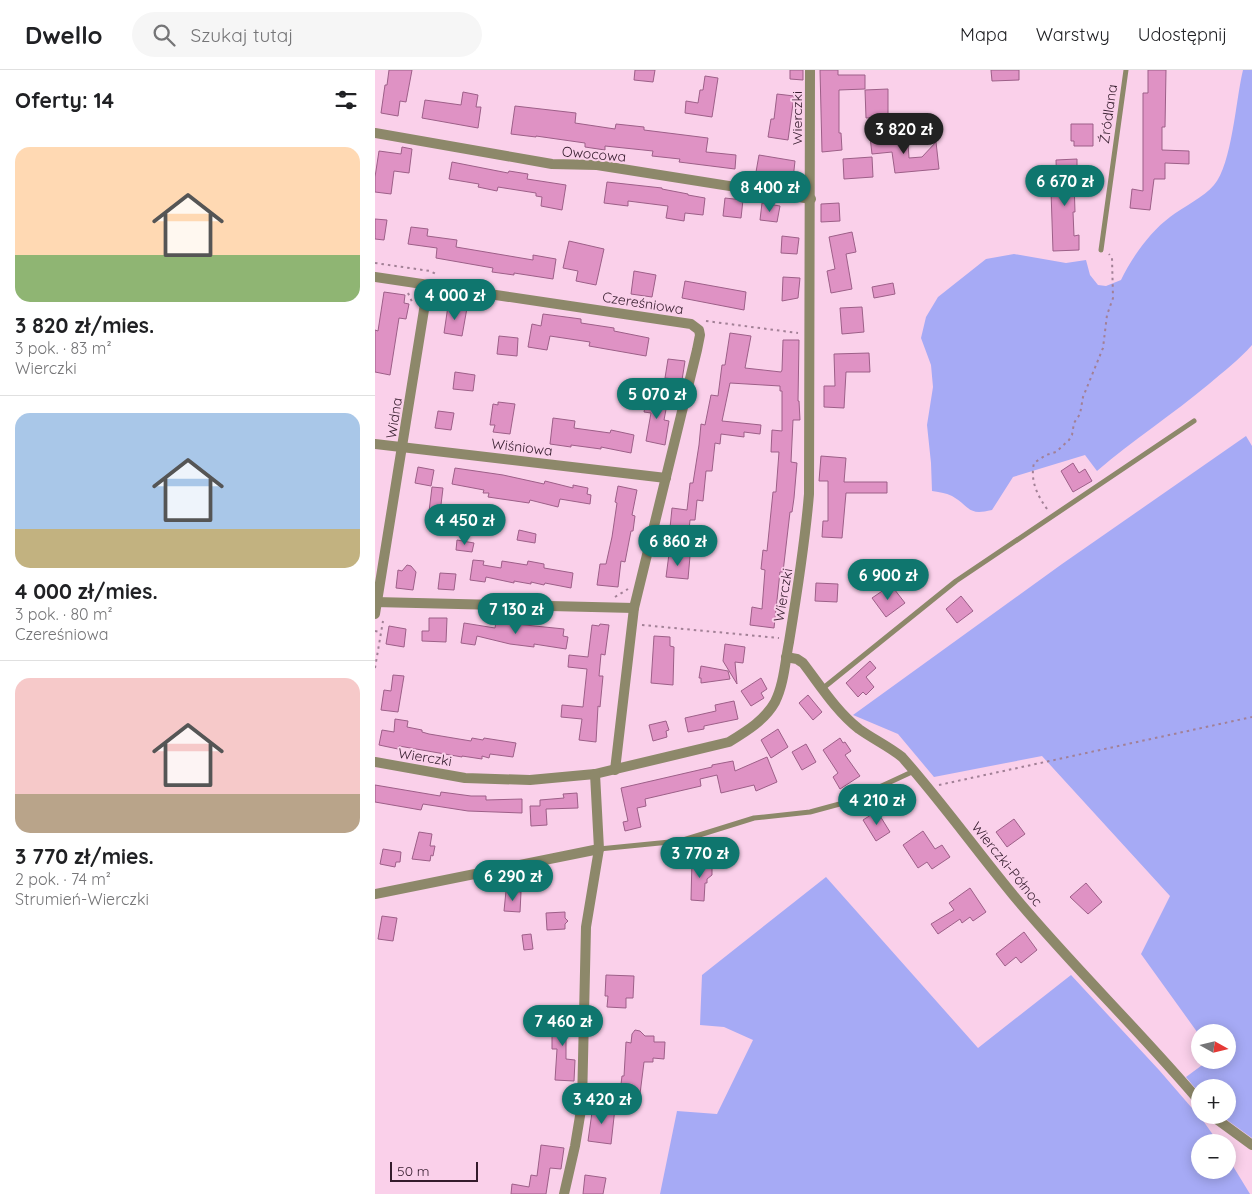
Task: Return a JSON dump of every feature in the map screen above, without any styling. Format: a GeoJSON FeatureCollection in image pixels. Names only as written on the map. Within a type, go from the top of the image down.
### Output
{"type":"FeatureCollection","features":[{"type":"Feature","properties":{"kind":"street","name":"Wierczki"},"geometry":{"type":"LineString","coordinates":[[375,762],[465,778],[530,780],[595,774],[729,742],[747,731],[765,716],[775,702],[781,685],[804,551],[809,494],[810,70]]}},
{"type":"Feature","properties":{"kind":"street","name":"Owocowa"},"geometry":{"type":"LineString","coordinates":[[375,133],[552,164],[597,165],[811,199]]}},
{"type":"Feature","properties":{"kind":"street","name":"Czereśniowa"},"geometry":{"type":"LineString","coordinates":[[375,277],[691,324],[699,330],[697,350],[634,608],[615,770]]}},
{"type":"Feature","properties":{"kind":"street","name":"Widna"},"geometry":{"type":"LineString","coordinates":[[375,614],[428,284]]}},
{"type":"Feature","properties":{"kind":"street","name":"Wiśniowa"},"geometry":{"type":"LineString","coordinates":[[375,444],[665,478]]}},
{"type":"Feature","properties":{"kind":"street"},"geometry":{"type":"LineString","coordinates":[[376,602],[634,608]]}},
{"type":"Feature","properties":{"kind":"street","name":"Wierczki-Północ"},"geometry":{"type":"LineString","coordinates":[[786,657],[797,659],[803,663],[822,689],[851,722],[891,748],[914,771],[1015,896],[1191,1091]]}},
{"type":"Feature","properties":{"kind":"street"},"geometry":{"type":"LineString","coordinates":[[564,1194],[582,1104],[585,927],[599,849],[595,774]]}},
{"type":"Feature","properties":{"kind":"street"},"geometry":{"type":"LineString","coordinates":[[375,894],[599,849]]}},
{"type":"Feature","properties":{"kind":"street"},"geometry":{"type":"LineString","coordinates":[[1223,1124],[1252,1145]]}},
{"type":"Feature","properties":{"kind":"lane","name":"Źródlana"},"geometry":{"type":"LineString","coordinates":[[1101,248],[1126,70]]}},
{"type":"Feature","properties":{"kind":"lane"},"geometry":{"type":"LineString","coordinates":[[822,689],[956,582],[1194,421]]}},
{"type":"Feature","properties":{"kind":"lane"},"geometry":{"type":"LineString","coordinates":[[599,849],[680,841],[754,818],[810,812],[847,802],[914,771]]}},
{"type":"Feature","properties":{"kind":"path"},"geometry":{"type":"LineString","coordinates":[[1052,516],[1037,494],[1032,470],[1034,463],[1046,455],[1056,452],[1072,435],[1074,423],[1080,414],[1083,397],[1103,348],[1107,315],[1113,298],[1114,275],[1112,258],[1101,248]]}},
{"type":"Feature","properties":{"kind":"path"},"geometry":{"type":"LineString","coordinates":[[375,262],[430,270]]}},
{"type":"Feature","properties":{"kind":"path"},"geometry":{"type":"LineString","coordinates":[[703,320],[810,335]]}},
{"type":"Feature","properties":{"kind":"path"},"geometry":{"type":"LineString","coordinates":[[639,625],[781,638]]}},
{"type":"Feature","properties":{"kind":"path"},"geometry":{"type":"LineString","coordinates":[[375,632],[380,632],[375,668]]}},
{"type":"Feature","properties":{"kind":"path"},"geometry":{"type":"LineString","coordinates":[[927,788],[1252,716]]}},
{"type":"Feature","properties":{"kind":"shaded area"},"geometry":{"type":"Polygon","coordinates":[[[1243,70],[1252,70],[1252,345],[1237,361],[1209,384],[1097,471],[1085,455],[1013,477],[992,510],[984,512],[973,511],[952,496],[932,491],[927,425],[933,387],[931,365],[921,338],[926,317],[938,297],[986,259],[1014,254],[1066,263],[1086,260],[1090,275],[1098,285],[1106,286],[1121,280],[1136,254],[1155,230],[1170,217],[1205,194],[1220,175],[1233,130],[1243,70]]]}},
{"type":"Feature","properties":{"kind":"shaded area"},"geometry":{"type":"Polygon","coordinates":[[[1246,436],[1252,446],[1252,1138],[1233,1124],[1236,1124],[1236,1079],[1191,1079],[1191,1083],[1186,1077],[1197,1069],[1236,1069],[1236,1024],[1191,1024],[1141,954],[1170,896],[1042,756],[934,777],[898,734],[853,715],[1062,564],[1246,436]]]}},
{"type":"Feature","properties":{"kind":"shaded area"},"geometry":{"type":"Polygon","coordinates":[[[826,877],[978,1048],[1071,975],[1191,1107],[1191,1124],[1205,1124],[1212,1134],[1191,1134],[1191,1179],[1236,1179],[1236,1171],[1250,1194],[660,1194],[677,1111],[717,1114],[753,1040],[724,1027],[700,1025],[702,975],[826,877]]]}},
{"type":"Feature","properties":{"kind":"building"},"geometry":{"type":"Polygon","coordinates":[[[389,70],[412,70],[406,102],[400,101],[398,116],[381,113],[389,70]]]}},
{"type":"Feature","properties":{"kind":"building"},"geometry":{"type":"Polygon","coordinates":[[[635,70],[655,70],[653,82],[634,80],[635,70]]]}},
{"type":"Feature","properties":{"kind":"building"},"geometry":{"type":"Polygon","coordinates":[[[790,70],[803,70],[803,80],[790,79],[790,70]]]}},
{"type":"Feature","properties":{"kind":"building"},"geometry":{"type":"Polygon","coordinates":[[[820,70],[838,70],[838,75],[865,75],[865,89],[839,90],[839,133],[841,133],[842,150],[822,152],[820,70]]]}},
{"type":"Feature","properties":{"kind":"building"},"geometry":{"type":"Polygon","coordinates":[[[991,70],[1019,70],[1019,80],[992,81],[991,70]]]}},
{"type":"Feature","properties":{"kind":"building"},"geometry":{"type":"Polygon","coordinates":[[[1148,70],[1166,70],[1165,127],[1162,127],[1162,150],[1189,151],[1189,164],[1165,163],[1165,179],[1154,179],[1150,210],[1130,208],[1132,189],[1143,191],[1143,93],[1148,93],[1148,70]]]}},
{"type":"Feature","properties":{"kind":"building"},"geometry":{"type":"Polygon","coordinates":[[[705,76],[718,78],[712,117],[685,113],[686,101],[698,103],[700,90],[703,90],[705,76]]]}},
{"type":"Feature","properties":{"kind":"building"},"geometry":{"type":"Polygon","coordinates":[[[888,89],[888,117],[866,118],[865,90],[888,89]]]}},
{"type":"Feature","properties":{"kind":"building"},"geometry":{"type":"Polygon","coordinates":[[[463,92],[478,95],[476,107],[481,107],[478,128],[422,118],[425,100],[461,105],[463,92]]]}},
{"type":"Feature","properties":{"kind":"building"},"geometry":{"type":"Polygon","coordinates":[[[777,94],[794,96],[788,140],[768,137],[771,119],[774,119],[777,94]]]}},
{"type":"Feature","properties":{"kind":"building"},"geometry":{"type":"Polygon","coordinates":[[[515,106],[576,113],[575,123],[615,129],[616,124],[644,127],[644,130],[708,138],[706,152],[736,155],[735,169],[679,162],[680,159],[652,156],[653,151],[605,146],[605,150],[585,147],[585,143],[511,134],[515,106]]]}},
{"type":"Feature","properties":{"kind":"building"},"geometry":{"type":"Polygon","coordinates":[[[1071,124],[1093,124],[1093,146],[1074,146],[1074,141],[1071,141],[1071,124]]]}},
{"type":"Feature","properties":{"kind":"building"},"geometry":{"type":"Polygon","coordinates":[[[895,134],[895,139],[901,138],[901,144],[908,143],[909,158],[922,157],[936,142],[939,169],[895,173],[892,152],[872,154],[870,137],[895,134]]]}},
{"type":"Feature","properties":{"kind":"building"},"geometry":{"type":"Polygon","coordinates":[[[402,147],[412,149],[409,173],[394,171],[391,194],[375,192],[379,151],[401,154],[402,147]]]}},
{"type":"Feature","properties":{"kind":"building"},"geometry":{"type":"Polygon","coordinates":[[[759,155],[795,161],[793,179],[756,172],[759,155]]]}},
{"type":"Feature","properties":{"kind":"building"},"geometry":{"type":"Polygon","coordinates":[[[872,157],[873,177],[844,179],[843,159],[872,157]]]}},
{"type":"Feature","properties":{"kind":"building"},"geometry":{"type":"Polygon","coordinates":[[[1077,159],[1077,181],[1074,181],[1075,212],[1073,212],[1074,236],[1079,235],[1079,250],[1053,251],[1051,191],[1057,191],[1056,160],[1077,159]]]}},
{"type":"Feature","properties":{"kind":"building"},"geometry":{"type":"Polygon","coordinates":[[[452,162],[508,173],[509,171],[528,174],[527,179],[566,185],[562,210],[541,206],[542,197],[536,196],[536,193],[498,187],[497,191],[478,187],[479,184],[449,179],[452,162]]]}},
{"type":"Feature","properties":{"kind":"building"},"geometry":{"type":"Polygon","coordinates":[[[607,182],[662,188],[705,198],[703,215],[685,213],[684,221],[666,218],[668,206],[628,201],[628,206],[604,203],[607,182]]]}},
{"type":"Feature","properties":{"kind":"building"},"geometry":{"type":"Polygon","coordinates":[[[725,198],[743,200],[741,218],[723,216],[725,198]]]}},
{"type":"Feature","properties":{"kind":"building"},"geometry":{"type":"Polygon","coordinates":[[[762,203],[780,206],[777,222],[760,220],[762,203]]]}},
{"type":"Feature","properties":{"kind":"building"},"geometry":{"type":"Polygon","coordinates":[[[839,203],[840,221],[821,222],[821,204],[839,203]]]}},
{"type":"Feature","properties":{"kind":"building"},"geometry":{"type":"Polygon","coordinates":[[[375,219],[387,220],[384,240],[375,239],[375,219]]]}},
{"type":"Feature","properties":{"kind":"building"},"geometry":{"type":"Polygon","coordinates":[[[411,227],[428,229],[427,236],[457,240],[456,247],[533,260],[533,255],[556,259],[553,279],[514,273],[514,275],[492,272],[493,268],[436,258],[437,248],[408,244],[411,227]]]}},
{"type":"Feature","properties":{"kind":"building"},"geometry":{"type":"Polygon","coordinates":[[[852,232],[856,252],[846,254],[852,289],[831,293],[827,271],[835,269],[829,237],[852,232]]]}},
{"type":"Feature","properties":{"kind":"building"},"geometry":{"type":"Polygon","coordinates":[[[782,236],[799,238],[797,254],[781,253],[782,236]]]}},
{"type":"Feature","properties":{"kind":"building"},"geometry":{"type":"Polygon","coordinates":[[[569,241],[604,249],[596,285],[576,281],[578,271],[563,268],[569,241]]]}},
{"type":"Feature","properties":{"kind":"building"},"geometry":{"type":"Polygon","coordinates":[[[634,271],[656,275],[652,297],[631,294],[634,271]]]}},
{"type":"Feature","properties":{"kind":"building"},"geometry":{"type":"Polygon","coordinates":[[[783,277],[800,278],[798,298],[782,301],[783,277]]]}},
{"type":"Feature","properties":{"kind":"building"},"geometry":{"type":"Polygon","coordinates":[[[685,281],[746,292],[744,310],[682,298],[685,281]]]}},
{"type":"Feature","properties":{"kind":"building"},"geometry":{"type":"Polygon","coordinates":[[[893,283],[895,294],[874,298],[872,287],[893,283]]]}},
{"type":"Feature","properties":{"kind":"building"},"geometry":{"type":"Polygon","coordinates":[[[384,292],[405,295],[404,303],[409,304],[406,319],[399,318],[390,375],[375,372],[375,330],[378,331],[384,292]]]}},
{"type":"Feature","properties":{"kind":"building"},"geometry":{"type":"Polygon","coordinates":[[[448,306],[467,308],[462,336],[444,333],[448,306]]]}},
{"type":"Feature","properties":{"kind":"building"},"geometry":{"type":"Polygon","coordinates":[[[862,307],[864,332],[842,334],[840,308],[862,307]]]}},
{"type":"Feature","properties":{"kind":"building"},"geometry":{"type":"Polygon","coordinates":[[[543,314],[581,319],[581,323],[614,328],[614,331],[649,338],[646,356],[589,346],[590,342],[550,336],[547,350],[528,347],[532,324],[541,326],[543,314]]]}},
{"type":"Feature","properties":{"kind":"building"},"geometry":{"type":"Polygon","coordinates":[[[730,333],[751,336],[745,368],[781,372],[783,340],[799,340],[798,401],[800,420],[793,420],[791,462],[797,463],[794,498],[792,512],[790,512],[783,572],[780,572],[774,628],[750,625],[752,607],[762,609],[765,570],[761,569],[763,550],[767,551],[773,492],[776,492],[779,452],[771,452],[772,430],[782,431],[782,391],[780,391],[780,386],[730,383],[722,421],[761,425],[760,434],[744,432],[744,437],[721,434],[720,444],[715,443],[712,471],[706,471],[703,501],[697,500],[695,520],[690,520],[689,530],[670,528],[672,508],[687,510],[690,483],[693,483],[701,424],[705,425],[711,395],[718,396],[722,365],[725,365],[730,333]]]}},
{"type":"Feature","properties":{"kind":"building"},"geometry":{"type":"Polygon","coordinates":[[[499,336],[518,338],[517,356],[497,354],[499,336]]]}},
{"type":"Feature","properties":{"kind":"building"},"geometry":{"type":"Polygon","coordinates":[[[869,353],[870,372],[846,372],[844,408],[824,407],[824,386],[835,386],[834,354],[869,353]]]}},
{"type":"Feature","properties":{"kind":"building"},"geometry":{"type":"Polygon","coordinates":[[[668,359],[685,361],[682,380],[665,378],[668,359]]]}},
{"type":"Feature","properties":{"kind":"building"},"geometry":{"type":"Polygon","coordinates":[[[455,372],[475,375],[473,391],[453,389],[455,372]]]}},
{"type":"Feature","properties":{"kind":"building"},"geometry":{"type":"Polygon","coordinates":[[[647,396],[668,399],[664,420],[669,421],[665,445],[646,441],[651,413],[644,412],[647,396]]]}},
{"type":"Feature","properties":{"kind":"building"},"geometry":{"type":"Polygon","coordinates":[[[498,402],[515,404],[510,434],[493,432],[495,425],[490,425],[493,404],[498,405],[498,402]]]}},
{"type":"Feature","properties":{"kind":"building"},"geometry":{"type":"Polygon","coordinates":[[[438,411],[454,413],[451,430],[435,428],[438,411]]]}},
{"type":"Feature","properties":{"kind":"building"},"geometry":{"type":"Polygon","coordinates":[[[553,418],[575,421],[574,428],[610,433],[611,430],[634,435],[631,453],[601,447],[601,449],[550,444],[553,418]]]}},
{"type":"Feature","properties":{"kind":"building"},"geometry":{"type":"Polygon","coordinates":[[[821,456],[846,458],[844,482],[887,482],[887,493],[846,493],[842,538],[822,537],[823,521],[828,521],[828,481],[819,481],[821,456]]]}},
{"type":"Feature","properties":{"kind":"building"},"geometry":{"type":"Polygon","coordinates":[[[1073,463],[1079,473],[1085,469],[1092,481],[1073,492],[1061,471],[1073,463]]]}},
{"type":"Feature","properties":{"kind":"building"},"geometry":{"type":"Polygon","coordinates":[[[418,467],[434,470],[431,486],[415,483],[418,467]]]}},
{"type":"Feature","properties":{"kind":"building"},"geometry":{"type":"Polygon","coordinates":[[[455,468],[503,475],[544,484],[545,481],[573,488],[573,485],[588,488],[587,494],[591,495],[590,504],[560,499],[558,507],[530,500],[529,503],[488,497],[489,493],[483,493],[484,490],[452,484],[455,468]]]}},
{"type":"Feature","properties":{"kind":"building"},"geometry":{"type":"Polygon","coordinates":[[[618,486],[637,490],[632,515],[635,516],[633,531],[631,531],[625,562],[621,561],[618,587],[597,585],[600,564],[606,564],[612,537],[618,486]]]}},
{"type":"Feature","properties":{"kind":"building"},"geometry":{"type":"Polygon","coordinates":[[[432,487],[443,488],[438,530],[427,528],[432,487]]]}},
{"type":"Feature","properties":{"kind":"building"},"geometry":{"type":"Polygon","coordinates":[[[519,530],[536,534],[535,543],[517,540],[519,530]]]}},
{"type":"Feature","properties":{"kind":"building"},"geometry":{"type":"Polygon","coordinates":[[[457,540],[474,543],[472,552],[456,550],[457,540]]]}},
{"type":"Feature","properties":{"kind":"building"},"geometry":{"type":"Polygon","coordinates":[[[669,554],[690,556],[688,579],[666,577],[669,554]]]}},
{"type":"Feature","properties":{"kind":"building"},"geometry":{"type":"Polygon","coordinates":[[[473,560],[484,561],[483,565],[501,568],[502,561],[527,565],[528,561],[544,564],[544,568],[573,573],[571,588],[545,583],[544,585],[514,581],[514,583],[486,577],[485,582],[470,580],[473,560]]]}},
{"type":"Feature","properties":{"kind":"building"},"geometry":{"type":"Polygon","coordinates":[[[407,565],[411,566],[416,572],[413,590],[396,588],[398,570],[402,571],[407,565]]]}},
{"type":"Feature","properties":{"kind":"building"},"geometry":{"type":"Polygon","coordinates":[[[440,573],[456,574],[454,590],[438,589],[440,573]]]}},
{"type":"Feature","properties":{"kind":"building"},"geometry":{"type":"Polygon","coordinates":[[[816,583],[838,584],[837,602],[815,601],[816,583]]]}},
{"type":"Feature","properties":{"kind":"building"},"geometry":{"type":"Polygon","coordinates":[[[891,585],[905,603],[886,617],[872,598],[891,585]]]}},
{"type":"Feature","properties":{"kind":"building"},"geometry":{"type":"Polygon","coordinates":[[[961,596],[973,611],[957,623],[946,609],[961,596]]]}},
{"type":"Feature","properties":{"kind":"building"},"geometry":{"type":"Polygon","coordinates":[[[429,618],[447,618],[446,642],[422,641],[422,631],[429,631],[429,618]]]}},
{"type":"Feature","properties":{"kind":"building"},"geometry":{"type":"Polygon","coordinates":[[[496,622],[564,629],[563,636],[568,637],[566,649],[534,644],[534,647],[510,644],[477,636],[475,645],[461,643],[464,623],[495,628],[496,622]]]}},
{"type":"Feature","properties":{"kind":"building"},"geometry":{"type":"Polygon","coordinates":[[[600,624],[609,625],[605,655],[601,654],[599,676],[603,676],[600,707],[598,706],[596,742],[579,740],[582,719],[561,717],[562,705],[583,707],[587,669],[568,667],[569,655],[588,657],[592,625],[599,626],[600,624]]]}},
{"type":"Feature","properties":{"kind":"building"},"geometry":{"type":"Polygon","coordinates":[[[389,626],[406,629],[404,647],[386,644],[389,626]]]}},
{"type":"Feature","properties":{"kind":"building"},"geometry":{"type":"Polygon","coordinates":[[[654,636],[670,637],[670,646],[674,647],[673,685],[651,683],[654,636]]]}},
{"type":"Feature","properties":{"kind":"building"},"geometry":{"type":"Polygon","coordinates":[[[725,644],[745,647],[743,663],[735,662],[737,684],[723,661],[725,644]]]}},
{"type":"Feature","properties":{"kind":"building"},"geometry":{"type":"Polygon","coordinates":[[[870,661],[876,668],[866,677],[874,687],[866,695],[863,692],[858,697],[846,683],[870,661]]]}},
{"type":"Feature","properties":{"kind":"building"},"geometry":{"type":"Polygon","coordinates":[[[701,666],[728,671],[730,679],[701,683],[701,678],[699,678],[701,666]]]}},
{"type":"Feature","properties":{"kind":"building"},"geometry":{"type":"Polygon","coordinates":[[[393,675],[404,676],[398,712],[381,710],[384,690],[391,691],[393,675]]]}},
{"type":"Feature","properties":{"kind":"building"},"geometry":{"type":"Polygon","coordinates":[[[761,678],[767,689],[761,693],[764,698],[751,706],[741,691],[761,678]]]}},
{"type":"Feature","properties":{"kind":"building"},"geometry":{"type":"Polygon","coordinates":[[[808,695],[822,712],[813,720],[799,703],[808,695]]]}},
{"type":"Feature","properties":{"kind":"building"},"geometry":{"type":"Polygon","coordinates":[[[734,701],[738,719],[704,726],[704,729],[688,732],[685,718],[716,711],[715,705],[734,701]]]}},
{"type":"Feature","properties":{"kind":"building"},"geometry":{"type":"Polygon","coordinates":[[[395,719],[408,721],[407,727],[422,730],[422,732],[429,734],[471,741],[472,738],[483,740],[484,738],[516,743],[513,757],[490,754],[489,758],[482,756],[482,759],[399,746],[398,749],[379,745],[382,730],[394,732],[395,719]]]}},
{"type":"Feature","properties":{"kind":"building"},"geometry":{"type":"Polygon","coordinates":[[[666,721],[669,730],[666,731],[667,737],[653,741],[649,725],[666,721]]]}},
{"type":"Feature","properties":{"kind":"building"},"geometry":{"type":"Polygon","coordinates":[[[778,729],[788,747],[771,758],[761,740],[778,729]]]}},
{"type":"Feature","properties":{"kind":"building"},"geometry":{"type":"Polygon","coordinates":[[[840,738],[851,751],[845,755],[860,776],[840,789],[833,777],[838,773],[823,750],[840,738]]]}},
{"type":"Feature","properties":{"kind":"building"},"geometry":{"type":"Polygon","coordinates":[[[806,744],[816,762],[802,770],[792,752],[806,744]]]}},
{"type":"Feature","properties":{"kind":"building"},"geometry":{"type":"Polygon","coordinates":[[[767,757],[777,782],[756,791],[754,785],[721,793],[717,775],[700,779],[701,786],[645,799],[646,806],[637,808],[641,827],[625,831],[623,822],[628,821],[621,788],[733,761],[735,771],[767,757]]]}},
{"type":"Feature","properties":{"kind":"building"},"geometry":{"type":"Polygon","coordinates":[[[375,785],[440,796],[441,792],[486,796],[486,800],[522,799],[522,813],[468,811],[423,804],[421,810],[375,802],[375,785]]]}},
{"type":"Feature","properties":{"kind":"building"},"geometry":{"type":"Polygon","coordinates":[[[577,793],[578,808],[546,809],[547,825],[531,826],[530,806],[540,806],[540,800],[564,798],[563,794],[577,793]]]}},
{"type":"Feature","properties":{"kind":"building"},"geometry":{"type":"Polygon","coordinates":[[[877,811],[890,832],[876,841],[863,820],[877,811]]]}},
{"type":"Feature","properties":{"kind":"building"},"geometry":{"type":"Polygon","coordinates":[[[1014,819],[1025,834],[1007,847],[996,832],[1014,819]]]}},
{"type":"Feature","properties":{"kind":"building"},"geometry":{"type":"Polygon","coordinates":[[[923,831],[935,849],[942,845],[950,857],[932,869],[927,862],[918,868],[903,845],[923,831]]]}},
{"type":"Feature","properties":{"kind":"building"},"geometry":{"type":"Polygon","coordinates":[[[419,832],[432,834],[430,846],[435,846],[430,861],[412,859],[419,832]]]}},
{"type":"Feature","properties":{"kind":"building"},"geometry":{"type":"Polygon","coordinates":[[[383,849],[401,852],[400,862],[396,862],[395,867],[380,864],[383,849]]]}},
{"type":"Feature","properties":{"kind":"building"},"geometry":{"type":"Polygon","coordinates":[[[692,859],[708,860],[708,864],[712,869],[712,875],[707,879],[707,883],[705,883],[704,901],[691,900],[692,859]]]}},
{"type":"Feature","properties":{"kind":"building"},"geometry":{"type":"Polygon","coordinates":[[[1086,883],[1102,902],[1088,914],[1070,897],[1086,883]]]}},
{"type":"Feature","properties":{"kind":"building"},"geometry":{"type":"Polygon","coordinates":[[[970,888],[986,912],[973,921],[970,917],[962,923],[960,919],[938,934],[931,924],[954,910],[949,903],[970,888]]]}},
{"type":"Feature","properties":{"kind":"building"},"geometry":{"type":"Polygon","coordinates":[[[506,891],[521,892],[520,912],[504,911],[506,891]]]}},
{"type":"Feature","properties":{"kind":"building"},"geometry":{"type":"Polygon","coordinates":[[[565,912],[565,918],[568,921],[565,924],[565,929],[547,930],[546,913],[565,912]]]}},
{"type":"Feature","properties":{"kind":"building"},"geometry":{"type":"Polygon","coordinates":[[[382,916],[397,918],[393,941],[378,939],[382,916]]]}},
{"type":"Feature","properties":{"kind":"building"},"geometry":{"type":"Polygon","coordinates":[[[1024,932],[1037,950],[1021,963],[1016,957],[1005,966],[996,954],[1024,932]]]}},
{"type":"Feature","properties":{"kind":"building"},"geometry":{"type":"Polygon","coordinates":[[[531,934],[533,949],[524,950],[522,935],[531,934]]]}},
{"type":"Feature","properties":{"kind":"building"},"geometry":{"type":"Polygon","coordinates":[[[606,975],[634,976],[633,998],[626,998],[626,1008],[607,1007],[608,996],[605,996],[606,975]]]}},
{"type":"Feature","properties":{"kind":"building"},"geometry":{"type":"Polygon","coordinates":[[[552,1016],[574,1016],[575,1033],[566,1033],[566,1059],[575,1060],[574,1081],[555,1080],[557,1049],[552,1049],[552,1016]]]}},
{"type":"Feature","properties":{"kind":"building"},"geometry":{"type":"Polygon","coordinates":[[[635,1030],[640,1031],[645,1036],[654,1036],[654,1042],[665,1042],[664,1059],[653,1058],[653,1062],[644,1062],[640,1094],[620,1092],[622,1076],[624,1076],[626,1042],[631,1043],[632,1034],[635,1030]]]}},
{"type":"Feature","properties":{"kind":"building"},"geometry":{"type":"Polygon","coordinates":[[[593,1105],[615,1108],[611,1144],[588,1141],[593,1105]]]}},
{"type":"Feature","properties":{"kind":"building"},"geometry":{"type":"Polygon","coordinates":[[[541,1145],[564,1148],[561,1169],[550,1168],[546,1194],[511,1194],[512,1184],[529,1187],[531,1175],[537,1176],[541,1145]]]}},
{"type":"Feature","properties":{"kind":"building"},"geometry":{"type":"Polygon","coordinates":[[[585,1175],[606,1178],[603,1194],[583,1194],[585,1175]]]}}]}
